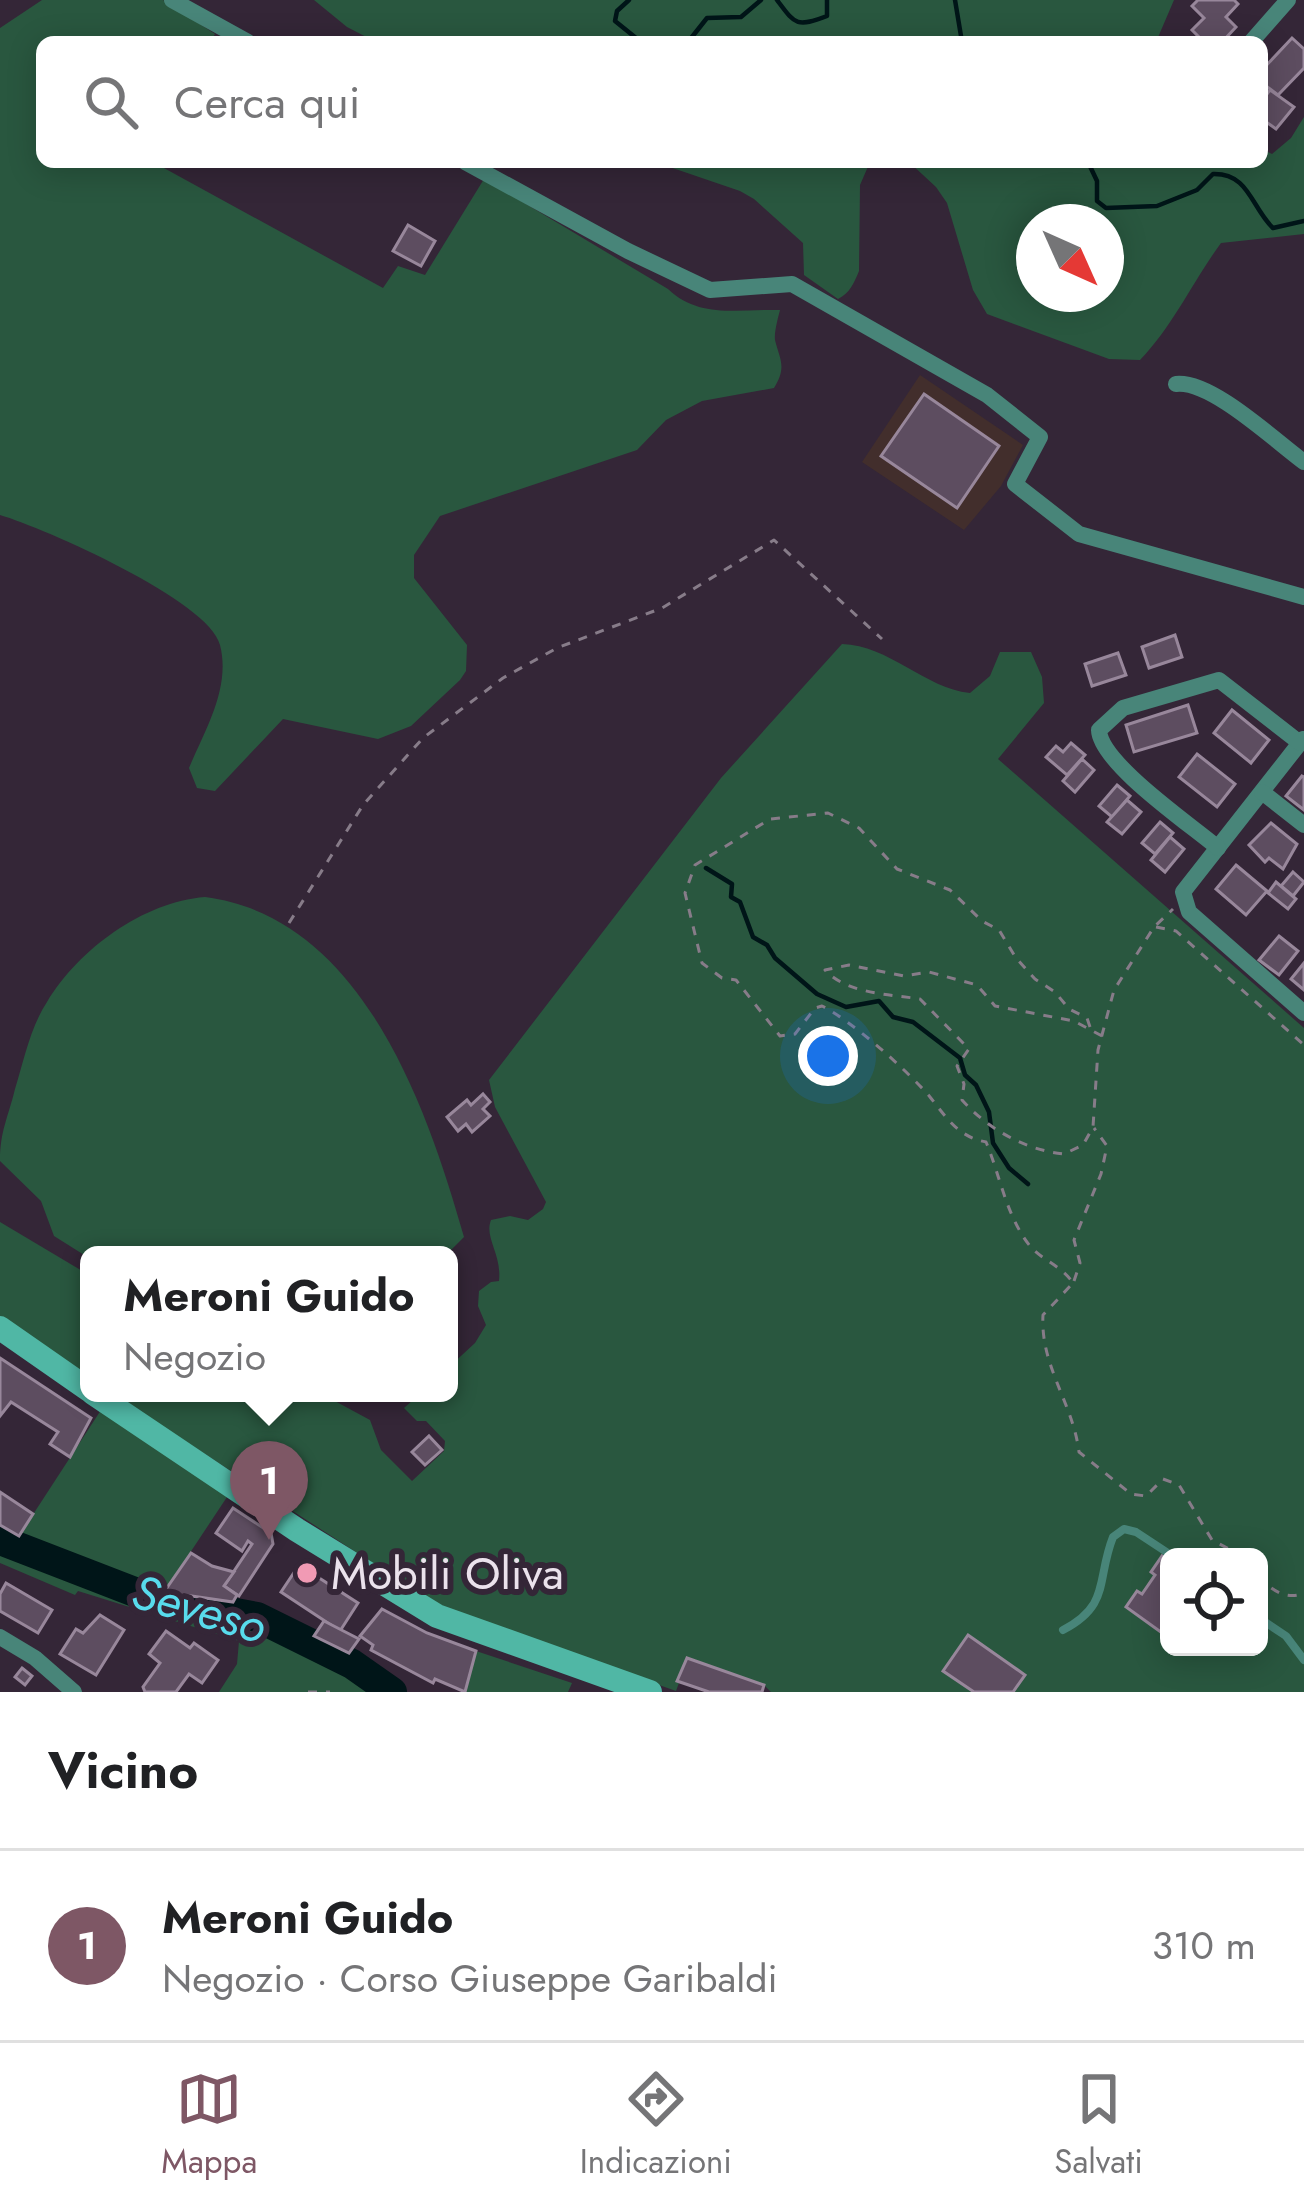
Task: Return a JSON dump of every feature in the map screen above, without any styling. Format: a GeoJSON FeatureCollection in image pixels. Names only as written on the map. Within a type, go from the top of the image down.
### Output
{"type":"FeatureCollection","features":[{"type":"Feature","properties":{"kind":"main road"},"geometry":{"type":"LineString","coordinates":[[0,1328],[80,1384]]}},
{"type":"Feature","properties":{"kind":"main road"},"geometry":{"type":"LineString","coordinates":[[106,1402],[297,1530],[437,1616],[650,1692]]}},
{"type":"Feature","properties":{"kind":"street"},"geometry":{"type":"LineString","coordinates":[[172,0],[237,36]]}},
{"type":"Feature","properties":{"kind":"street"},"geometry":{"type":"LineString","coordinates":[[1256,36],[1288,0]]}},
{"type":"Feature","properties":{"kind":"street"},"geometry":{"type":"LineString","coordinates":[[476,168],[710,290],[791,284],[987,395],[1040,437],[1015,484],[1079,534],[1304,597]]}},
{"type":"Feature","properties":{"kind":"street"},"geometry":{"type":"LineString","coordinates":[[1176,383],[1191,382],[1210,392],[1304,462]]}},
{"type":"Feature","properties":{"kind":"street"},"geometry":{"type":"LineString","coordinates":[[1218,848],[1127,773],[1099,740],[1102,727],[1126,706],[1217,680],[1302,741],[1183,896],[1189,911],[1304,1012]]}},
{"type":"Feature","properties":{"kind":"street"},"geometry":{"type":"LineString","coordinates":[[1262,792],[1304,825]]}},
{"type":"Feature","properties":{"kind":"street"},"geometry":{"type":"LineString","coordinates":[[0,1637],[74,1692]]}},
{"type":"Feature","properties":{"kind":"lane"},"geometry":{"type":"LineString","coordinates":[[1063,1630],[1082,1620],[1099,1601],[1113,1537],[1124,1529],[1160,1548]]}},
{"type":"Feature","properties":{"kind":"lane"},"geometry":{"type":"LineString","coordinates":[[1268,1624],[1286,1636],[1304,1660]]}},
{"type":"Feature","properties":{"kind":"path"},"geometry":{"type":"LineString","coordinates":[[289,923],[363,806],[423,739],[503,678],[557,648],[662,608],[773,540],[882,639]]}},
{"type":"Feature","properties":{"kind":"path"},"geometry":{"type":"LineString","coordinates":[[1073,1283],[1031,1247],[997,1186],[986,1142],[967,1136],[944,1119],[929,1096],[853,1025],[822,1006],[815,1008],[795,1034],[779,1036],[736,980],[722,978],[702,963],[685,893],[690,872],[716,850],[770,819],[828,813],[848,821],[897,869],[950,890],[999,931],[1035,979],[1087,1018],[1090,1027]]}},
{"type":"Feature","properties":{"kind":"path"},"geometry":{"type":"LineString","coordinates":[[1102,1036],[1090,1027],[1031,1010],[995,1006],[977,985],[929,972],[904,976],[849,965],[825,970],[872,994],[920,999],[969,1049],[957,1062],[964,1084],[962,1100],[1012,1139],[1064,1154],[1083,1145],[1093,1127],[1102,1036],[1114,990],[1154,927],[1183,896]]}},
{"type":"Feature","properties":{"kind":"path"},"geometry":{"type":"LineString","coordinates":[[1154,927],[1176,931],[1304,1045]]}},
{"type":"Feature","properties":{"kind":"path"},"geometry":{"type":"LineString","coordinates":[[1093,1127],[1107,1146],[1074,1240],[1080,1263],[1073,1283],[1043,1315],[1047,1362],[1074,1418],[1078,1452],[1131,1494],[1146,1496],[1163,1478],[1179,1485],[1212,1540],[1227,1548]]}},
{"type":"Feature","properties":{"kind":"path"},"geometry":{"type":"LineString","coordinates":[[1268,1587],[1297,1597],[1304,1593]]}},
{"type":"Feature","properties":{"kind":"path"},"geometry":{"type":"LineString","coordinates":[[308,1692],[330,1692]]}},
{"type":"Feature","properties":{"kind":"shaded area"},"geometry":{"type":"Polygon","coordinates":[[[920,375],[1023,445],[1001,486],[964,530],[862,462],[920,375]]]}},
{"type":"Feature","properties":{"kind":"green space"},"geometry":{"type":"Polygon","coordinates":[[[42,0],[163,0],[215,34],[36,36],[36,168],[164,168],[383,288],[398,266],[425,275],[484,179],[693,305],[780,310],[775,337],[781,364],[778,381],[774,388],[702,401],[666,420],[637,450],[440,516],[414,555],[414,578],[467,645],[466,671],[460,680],[411,726],[378,739],[283,719],[215,791],[197,788],[189,768],[215,708],[222,677],[220,645],[209,627],[188,608],[123,568],[0,515],[0,28],[42,0]]]}},
{"type":"Feature","properties":{"kind":"green space"},"geometry":{"type":"Polygon","coordinates":[[[314,0],[1174,0],[1159,36],[364,36],[314,0]]]}},
{"type":"Feature","properties":{"kind":"green space"},"geometry":{"type":"Polygon","coordinates":[[[1304,117],[1304,234],[1221,243],[1140,360],[1109,359],[987,314],[973,290],[947,203],[915,168],[1268,168],[1268,152],[1272,154],[1291,138],[1304,117]]]}},
{"type":"Feature","properties":{"kind":"green space"},"geometry":{"type":"Polygon","coordinates":[[[673,168],[867,168],[860,185],[859,271],[846,294],[838,299],[804,275],[803,243],[740,191],[673,168]]]}},
{"type":"Feature","properties":{"kind":"green space"},"geometry":{"type":"Polygon","coordinates":[[[842,644],[875,651],[937,683],[970,693],[990,676],[1000,652],[1031,652],[1042,677],[1044,703],[998,759],[1304,1028],[1304,1692],[771,1692],[764,1685],[688,1658],[676,1691],[442,1608],[125,1402],[337,1402],[370,1420],[381,1450],[412,1481],[444,1451],[445,1441],[426,1421],[417,1421],[404,1408],[411,1402],[458,1402],[458,1359],[486,1325],[478,1306],[479,1291],[499,1281],[491,1220],[510,1216],[528,1220],[546,1202],[495,1107],[489,1080],[721,778],[842,644]]]}},
{"type":"Feature","properties":{"kind":"green space"},"geometry":{"type":"Polygon","coordinates":[[[205,897],[260,912],[306,940],[346,979],[379,1026],[430,1132],[464,1237],[455,1246],[80,1246],[80,1252],[54,1236],[41,1201],[0,1161],[28,1044],[41,1012],[76,964],[136,918],[205,897]]]}},
{"type":"Feature","properties":{"kind":"green space"},"geometry":{"type":"Polygon","coordinates":[[[0,1222],[80,1270],[80,1372],[0,1316],[0,1222]]]}},
{"type":"Feature","properties":{"kind":"green space"},"geometry":{"type":"Polygon","coordinates":[[[101,1410],[229,1494],[164,1592],[19,1536],[101,1410]]]}},
{"type":"Feature","properties":{"kind":"green space"},"geometry":{"type":"Polygon","coordinates":[[[0,1550],[119,1599],[260,1630],[340,1668],[375,1692],[219,1692],[237,1664],[239,1641],[78,1591],[75,1595],[0,1563],[0,1550]]]}},
{"type":"Feature","properties":{"kind":"green space"},"geometry":{"type":"Polygon","coordinates":[[[476,1651],[572,1683],[568,1692],[465,1692],[476,1651]]]}},
{"type":"Feature","properties":{"kind":"building"},"geometry":{"type":"Polygon","coordinates":[[[1198,0],[1234,0],[1238,4],[1226,17],[1236,27],[1228,36],[1198,36],[1192,30],[1204,18],[1192,6],[1198,0]]]}},
{"type":"Feature","properties":{"kind":"building"},"geometry":{"type":"Polygon","coordinates":[[[1292,38],[1304,49],[1304,68],[1278,95],[1268,88],[1268,64],[1292,38]]]}},
{"type":"Feature","properties":{"kind":"building"},"geometry":{"type":"Polygon","coordinates":[[[1268,93],[1294,107],[1276,129],[1268,123],[1268,93]]]}},
{"type":"Feature","properties":{"kind":"building"},"geometry":{"type":"Polygon","coordinates":[[[408,225],[435,241],[421,266],[393,251],[408,225]]]}},
{"type":"Feature","properties":{"kind":"building"},"geometry":{"type":"Polygon","coordinates":[[[924,394],[999,446],[957,508],[881,456],[924,394]]]}},
{"type":"Feature","properties":{"kind":"building"},"geometry":{"type":"Polygon","coordinates":[[[1175,635],[1182,657],[1149,668],[1142,647],[1175,635]]]}},
{"type":"Feature","properties":{"kind":"building"},"geometry":{"type":"Polygon","coordinates":[[[1118,653],[1126,675],[1092,686],[1085,664],[1118,653]]]}},
{"type":"Feature","properties":{"kind":"building"},"geometry":{"type":"Polygon","coordinates":[[[1188,705],[1197,733],[1134,752],[1126,725],[1188,705]]]}},
{"type":"Feature","properties":{"kind":"building"},"geometry":{"type":"Polygon","coordinates":[[[1232,710],[1269,740],[1251,763],[1214,733],[1232,710]]]}},
{"type":"Feature","properties":{"kind":"building"},"geometry":{"type":"Polygon","coordinates":[[[1071,743],[1085,755],[1067,775],[1046,757],[1056,746],[1063,752],[1071,743]]]}},
{"type":"Feature","properties":{"kind":"building"},"geometry":{"type":"Polygon","coordinates":[[[1197,754],[1235,784],[1217,807],[1179,777],[1197,754]]]}},
{"type":"Feature","properties":{"kind":"building"},"geometry":{"type":"Polygon","coordinates":[[[1082,759],[1094,770],[1075,792],[1063,781],[1082,759]]]}},
{"type":"Feature","properties":{"kind":"building"},"geometry":{"type":"Polygon","coordinates":[[[1304,777],[1304,810],[1286,796],[1304,777]]]}},
{"type":"Feature","properties":{"kind":"building"},"geometry":{"type":"Polygon","coordinates":[[[1117,785],[1130,796],[1112,817],[1099,806],[1117,785]]]}},
{"type":"Feature","properties":{"kind":"building"},"geometry":{"type":"Polygon","coordinates":[[[1127,800],[1141,812],[1122,834],[1107,822],[1127,800]]]}},
{"type":"Feature","properties":{"kind":"building"},"geometry":{"type":"Polygon","coordinates":[[[1160,822],[1173,833],[1155,854],[1142,843],[1160,822]]]}},
{"type":"Feature","properties":{"kind":"building"},"geometry":{"type":"Polygon","coordinates":[[[1271,823],[1297,844],[1283,869],[1269,858],[1265,862],[1249,845],[1271,823]]]}},
{"type":"Feature","properties":{"kind":"building"},"geometry":{"type":"Polygon","coordinates":[[[1170,837],[1184,849],[1165,872],[1151,860],[1170,837]]]}},
{"type":"Feature","properties":{"kind":"building"},"geometry":{"type":"Polygon","coordinates":[[[1236,865],[1267,891],[1246,915],[1216,889],[1236,865]]]}},
{"type":"Feature","properties":{"kind":"building"},"geometry":{"type":"Polygon","coordinates":[[[1293,872],[1304,882],[1293,896],[1281,886],[1293,872]]]}},
{"type":"Feature","properties":{"kind":"building"},"geometry":{"type":"Polygon","coordinates":[[[1276,882],[1296,899],[1288,909],[1268,893],[1276,882]]]}},
{"type":"Feature","properties":{"kind":"building"},"geometry":{"type":"Polygon","coordinates":[[[1279,936],[1298,951],[1279,975],[1259,960],[1279,936]]]}},
{"type":"Feature","properties":{"kind":"building"},"geometry":{"type":"Polygon","coordinates":[[[1304,963],[1304,990],[1291,979],[1304,963]]]}},
{"type":"Feature","properties":{"kind":"building"},"geometry":{"type":"Polygon","coordinates":[[[483,1094],[490,1102],[483,1109],[490,1116],[472,1132],[466,1124],[458,1131],[447,1117],[483,1094]]]}},
{"type":"Feature","properties":{"kind":"building"},"geometry":{"type":"Polygon","coordinates":[[[0,1358],[91,1418],[70,1457],[50,1444],[58,1432],[11,1402],[0,1416],[0,1358]]]}},
{"type":"Feature","properties":{"kind":"building"},"geometry":{"type":"Polygon","coordinates":[[[429,1436],[442,1450],[425,1465],[412,1452],[429,1436]]]}},
{"type":"Feature","properties":{"kind":"building"},"geometry":{"type":"Polygon","coordinates":[[[0,1492],[33,1514],[19,1536],[0,1525],[0,1492]]]}},
{"type":"Feature","properties":{"kind":"building"},"geometry":{"type":"Polygon","coordinates":[[[233,1508],[271,1533],[273,1544],[239,1596],[224,1586],[252,1544],[248,1541],[242,1551],[216,1533],[233,1508]]]}},
{"type":"Feature","properties":{"kind":"building"},"geometry":{"type":"Polygon","coordinates":[[[191,1553],[234,1572],[224,1586],[237,1595],[233,1602],[164,1592],[191,1553]]]}},
{"type":"Feature","properties":{"kind":"building"},"geometry":{"type":"Polygon","coordinates":[[[1160,1559],[1160,1631],[1126,1607],[1137,1591],[1142,1594],[1155,1575],[1151,1572],[1160,1559]]]}},
{"type":"Feature","properties":{"kind":"building"},"geometry":{"type":"Polygon","coordinates":[[[299,1565],[358,1603],[340,1631],[281,1592],[299,1565]]]}},
{"type":"Feature","properties":{"kind":"building"},"geometry":{"type":"Polygon","coordinates":[[[6,1583],[52,1610],[38,1633],[0,1611],[6,1583]]]}},
{"type":"Feature","properties":{"kind":"building"},"geometry":{"type":"Polygon","coordinates":[[[382,1609],[476,1651],[465,1692],[435,1679],[433,1683],[371,1650],[373,1645],[360,1636],[382,1609]]]}},
{"type":"Feature","properties":{"kind":"building"},"geometry":{"type":"Polygon","coordinates":[[[100,1615],[124,1630],[96,1675],[60,1654],[76,1629],[83,1633],[100,1615]]]}},
{"type":"Feature","properties":{"kind":"building"},"geometry":{"type":"Polygon","coordinates":[[[324,1621],[359,1639],[349,1653],[314,1636],[324,1621]]]}},
{"type":"Feature","properties":{"kind":"building"},"geometry":{"type":"Polygon","coordinates":[[[166,1631],[218,1660],[202,1683],[189,1674],[176,1692],[145,1692],[143,1687],[160,1663],[149,1654],[166,1631]]]}},
{"type":"Feature","properties":{"kind":"building"},"geometry":{"type":"Polygon","coordinates":[[[968,1635],[1025,1675],[1013,1692],[974,1692],[943,1671],[968,1635]]]}},
{"type":"Feature","properties":{"kind":"building"},"geometry":{"type":"Polygon","coordinates":[[[687,1658],[764,1685],[762,1692],[709,1692],[677,1681],[687,1658]]]}},
{"type":"Feature","properties":{"kind":"building"},"geometry":{"type":"Polygon","coordinates":[[[22,1668],[32,1676],[25,1685],[15,1677],[22,1668]]]}},
{"type":"Feature","properties":{"kind":"waterway"},"geometry":{"type":"LineString","coordinates":[[629,0],[617,11],[615,21],[634,36]]}},
{"type":"Feature","properties":{"kind":"waterway"},"geometry":{"type":"LineString","coordinates":[[693,36],[707,18],[741,17],[761,0]]}},
{"type":"Feature","properties":{"kind":"waterway"},"geometry":{"type":"LineString","coordinates":[[777,0],[802,23],[827,16],[827,0]]}},
{"type":"Feature","properties":{"kind":"waterway"},"geometry":{"type":"LineString","coordinates":[[955,0],[961,36]]}},
{"type":"Feature","properties":{"kind":"waterway"},"geometry":{"type":"LineString","coordinates":[[1091,168],[1097,181],[1097,201],[1106,208],[1157,206],[1197,190],[1213,174],[1242,185],[1273,228],[1304,221]]}},
{"type":"Feature","properties":{"kind":"waterway"},"geometry":{"type":"LineString","coordinates":[[706,868],[732,884],[731,897],[740,902],[753,937],[817,994],[846,1007],[879,1001],[893,1017],[913,1022],[960,1058],[965,1075],[976,1085],[989,1112],[993,1143],[1009,1168],[1028,1184]]}},
{"type":"Feature","properties":{"kind":"waterway","name":"Seveso"},"geometry":{"type":"LineString","coordinates":[[0,1540],[145,1596],[257,1617],[352,1664],[392,1692]]}},
{"type":"Feature","properties":{"kind":"place","name":"Meroni Guido"},"geometry":{"type":"Point","coordinates":[269,1540]}},
{"type":"Feature","properties":{"kind":"place","name":"Mobili Oliva"},"geometry":{"type":"Point","coordinates":[307,1573]}}]}
